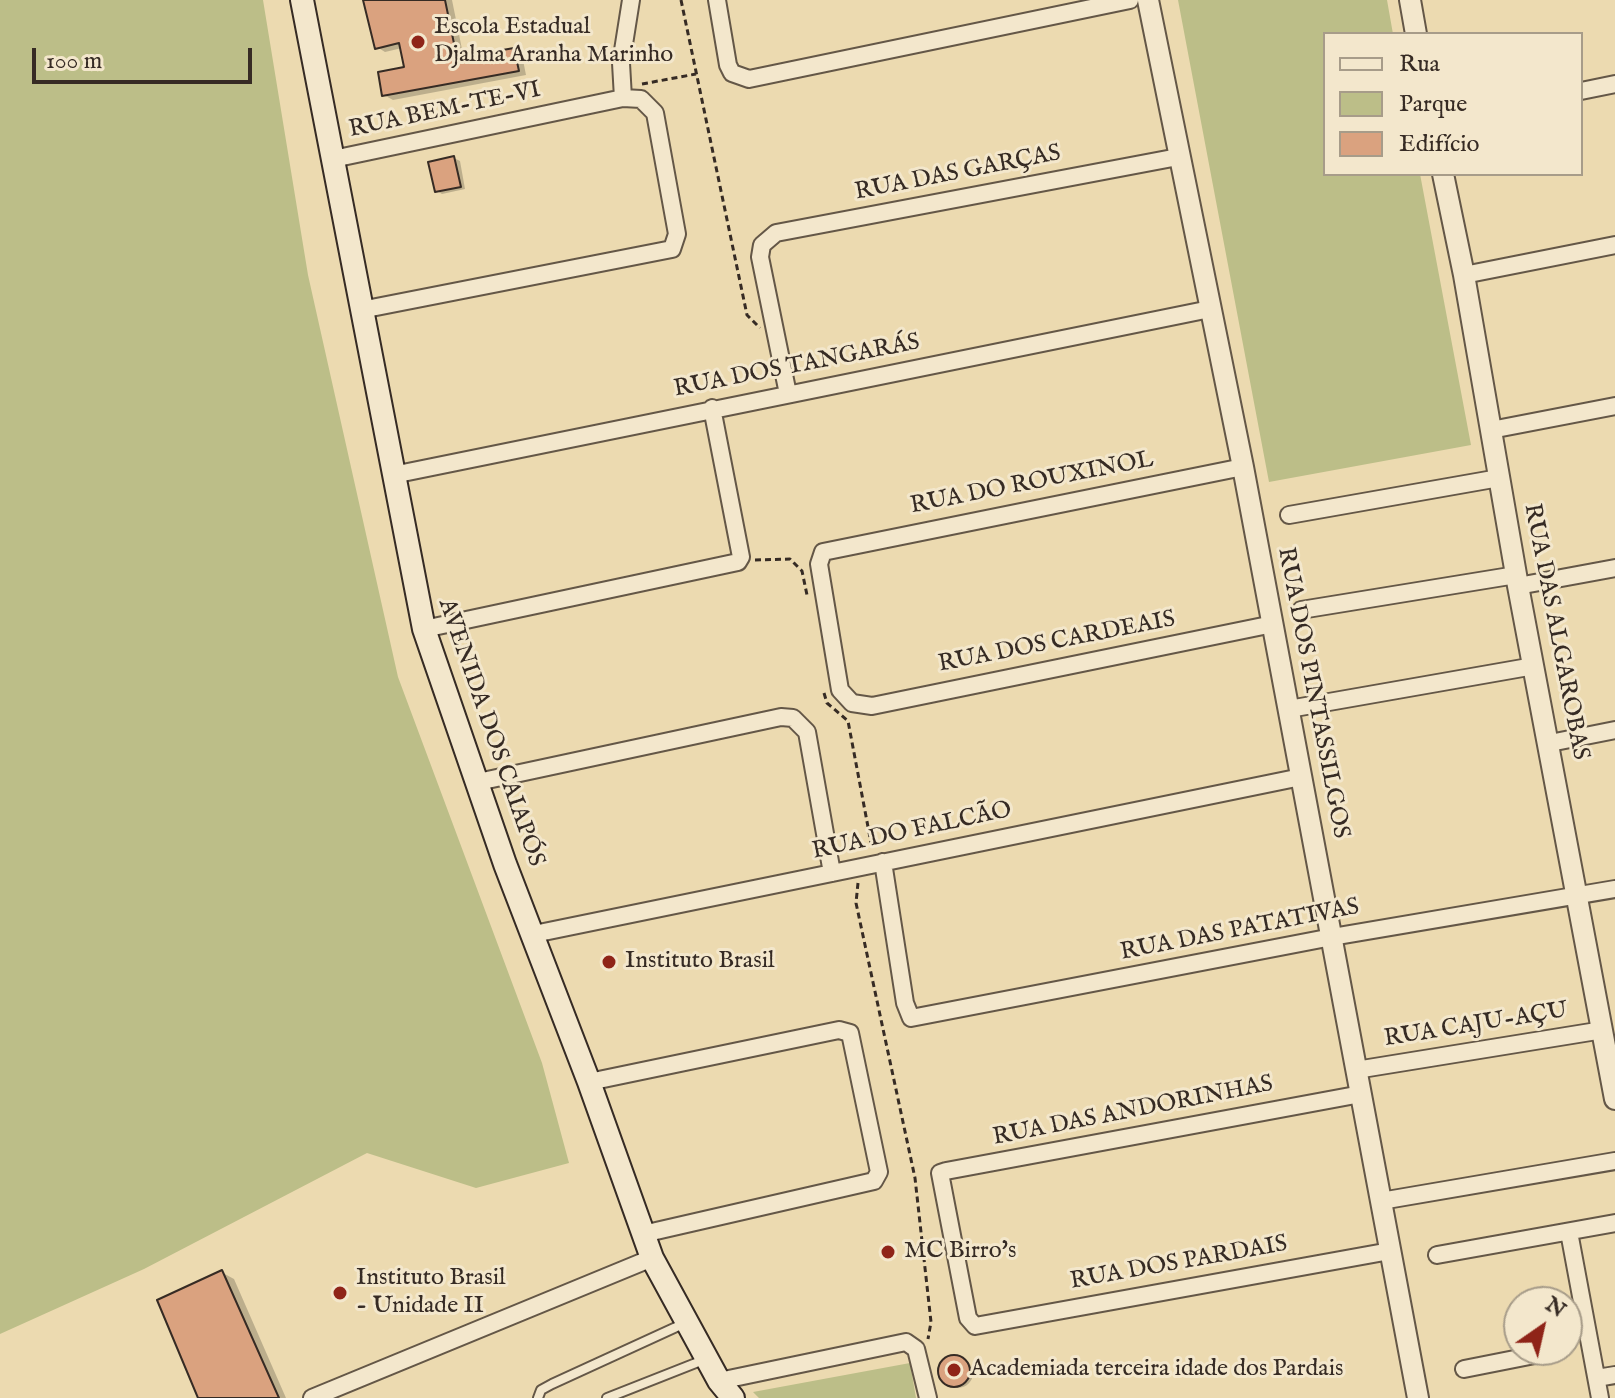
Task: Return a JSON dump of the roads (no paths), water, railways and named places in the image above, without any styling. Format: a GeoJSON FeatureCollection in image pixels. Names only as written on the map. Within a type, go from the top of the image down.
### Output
{"type":"FeatureCollection","features":[{"type":"Feature","properties":{"kind":"main road","name":"AVENIDA DOS CAIAPÓS"},"geometry":{"type":"LineString","coordinates":[[302,0],[424,629],[505,864],[534,934],[652,1258],[685,1322],[726,1389]]}},
{"type":"Feature","properties":{"kind":"street"},"geometry":{"type":"LineString","coordinates":[[361,310],[672,249],[677,234],[655,113],[641,99],[623,93],[621,63],[631,0]]}},
{"type":"Feature","properties":{"kind":"street"},"geometry":{"type":"LineString","coordinates":[[717,0],[728,65],[732,73],[749,79],[1130,0]]}},
{"type":"Feature","properties":{"kind":"street","name":"RUA DOS PINTASSILGOS"},"geometry":{"type":"LineString","coordinates":[[1148,0],[1243,467],[1418,1398]]}},
{"type":"Feature","properties":{"kind":"street"},"geometry":{"type":"LineString","coordinates":[[1410,0],[1416,32]]}},
{"type":"Feature","properties":{"kind":"street"},"geometry":{"type":"LineString","coordinates":[[1583,91],[1615,84]]}},
{"type":"Feature","properties":{"kind":"street","name":"RUA BEM-TE-VI"},"geometry":{"type":"LineString","coordinates":[[333,159],[623,93]]}},
{"type":"Feature","properties":{"kind":"street","name":"RUA DAS GARÇAS"},"geometry":{"type":"LineString","coordinates":[[788,394],[760,257],[762,245],[776,233],[1178,157]]}},
{"type":"Feature","properties":{"kind":"street","name":"RUA DAS ALGAROBAS"},"geometry":{"type":"LineString","coordinates":[[1443,176],[1464,275],[1517,581],[1603,1030],[1611,1052],[1615,1099]]}},
{"type":"Feature","properties":{"kind":"street"},"geometry":{"type":"LineString","coordinates":[[1464,275],[1615,245]]}},
{"type":"Feature","properties":{"kind":"street","name":"RUA DOS TANGARÁS"},"geometry":{"type":"LineString","coordinates":[[393,475],[1210,309]]}},
{"type":"Feature","properties":{"kind":"street"},"geometry":{"type":"LineString","coordinates":[[1491,430],[1615,406]]}},
{"type":"Feature","properties":{"kind":"street"},"geometry":{"type":"LineString","coordinates":[[424,629],[734,563],[741,557],[712,408]]}},
{"type":"Feature","properties":{"kind":"street","name":"RUA DO ROUXINOL"},"geometry":{"type":"LineString","coordinates":[[852,703],[840,690],[819,564],[823,552],[830,548],[1243,467]]}},
{"type":"Feature","properties":{"kind":"street"},"geometry":{"type":"LineString","coordinates":[[1289,515],[1499,478]]}},
{"type":"Feature","properties":{"kind":"street"},"geometry":{"type":"LineString","coordinates":[[1301,610],[1615,568]]}},
{"type":"Feature","properties":{"kind":"street","name":"RUA DOS CARDEAIS"},"geometry":{"type":"LineString","coordinates":[[852,703],[872,706],[1273,624]]}},
{"type":"Feature","properties":{"kind":"street"},"geometry":{"type":"LineString","coordinates":[[1289,709],[1534,666]]}},
{"type":"Feature","properties":{"kind":"street"},"geometry":{"type":"LineString","coordinates":[[478,782],[781,717],[793,718],[807,732],[832,873]]}},
{"type":"Feature","properties":{"kind":"street"},"geometry":{"type":"LineString","coordinates":[[1550,743],[1615,730]]}},
{"type":"Feature","properties":{"kind":"street","name":"RUA DO FALCÃO"},"geometry":{"type":"LineString","coordinates":[[534,934],[832,873],[874,859],[1301,777]]}},
{"type":"Feature","properties":{"kind":"street","name":"RUA DAS PATATIVAS"},"geometry":{"type":"LineString","coordinates":[[874,859],[905,1003],[911,1018],[1332,937],[1615,889]]}},
{"type":"Feature","properties":{"kind":"street"},"geometry":{"type":"LineString","coordinates":[[589,1082],[839,1030],[850,1033],[879,1172],[871,1184],[643,1234]]}},
{"type":"Feature","properties":{"kind":"street","name":"RUA CAJU-AÇU"},"geometry":{"type":"LineString","coordinates":[[1356,1070],[1603,1030]]}},
{"type":"Feature","properties":{"kind":"street","name":"RUA DAS ANDORINHAS"},"geometry":{"type":"LineString","coordinates":[[977,1325],[968,1318],[940,1173],[1361,1094]]}},
{"type":"Feature","properties":{"kind":"street"},"geometry":{"type":"LineString","coordinates":[[1381,1201],[1615,1161]]}},
{"type":"Feature","properties":{"kind":"street"},"geometry":{"type":"LineString","coordinates":[[1437,1255],[1615,1223]]}},
{"type":"Feature","properties":{"kind":"street"},"geometry":{"type":"LineString","coordinates":[[1569,1232],[1600,1398]]}},
{"type":"Feature","properties":{"kind":"street","name":"RUA DOS PARDAIS"},"geometry":{"type":"LineString","coordinates":[[977,1325],[1390,1251]]}},
{"type":"Feature","properties":{"kind":"street"},"geometry":{"type":"LineString","coordinates":[[312,1398],[652,1258]]}},
{"type":"Feature","properties":{"kind":"street"},"geometry":{"type":"LineString","coordinates":[[726,1389],[901,1341],[916,1349],[928,1398]]}},
{"type":"Feature","properties":{"kind":"street"},"geometry":{"type":"LineString","coordinates":[[1583,1346],[1591,1344]]}},
{"type":"Feature","properties":{"kind":"street"},"geometry":{"type":"LineString","coordinates":[[1464,1369],[1503,1361]]}},
{"type":"Feature","properties":{"kind":"street"},"geometry":{"type":"LineString","coordinates":[[1597,1378],[1615,1375]]}},
{"type":"Feature","properties":{"kind":"lane"},"geometry":{"type":"LineString","coordinates":[[538,1398],[541,1390],[552,1384],[685,1322]]}},
{"type":"Feature","properties":{"kind":"lane"},"geometry":{"type":"LineString","coordinates":[[607,1398],[706,1359]]}},
{"type":"Feature","properties":{"kind":"place","name":"Escola Estadual Djalma Aranha Marinho"},"geometry":{"type":"Point","coordinates":[418,42]}},
{"type":"Feature","properties":{"kind":"place","name":"Instituto Brasil"},"geometry":{"type":"Point","coordinates":[609,962]}},
{"type":"Feature","properties":{"kind":"place","name":"MC Birro's"},"geometry":{"type":"Point","coordinates":[888,1252]}},
{"type":"Feature","properties":{"kind":"place","name":"Instituto Brasil - Unidade II"},"geometry":{"type":"Point","coordinates":[340,1293]}},
{"type":"Feature","properties":{"kind":"place","name":"Academiada terceira idade dos Pardais"},"geometry":{"type":"Point","coordinates":[954,1370]}}]}
